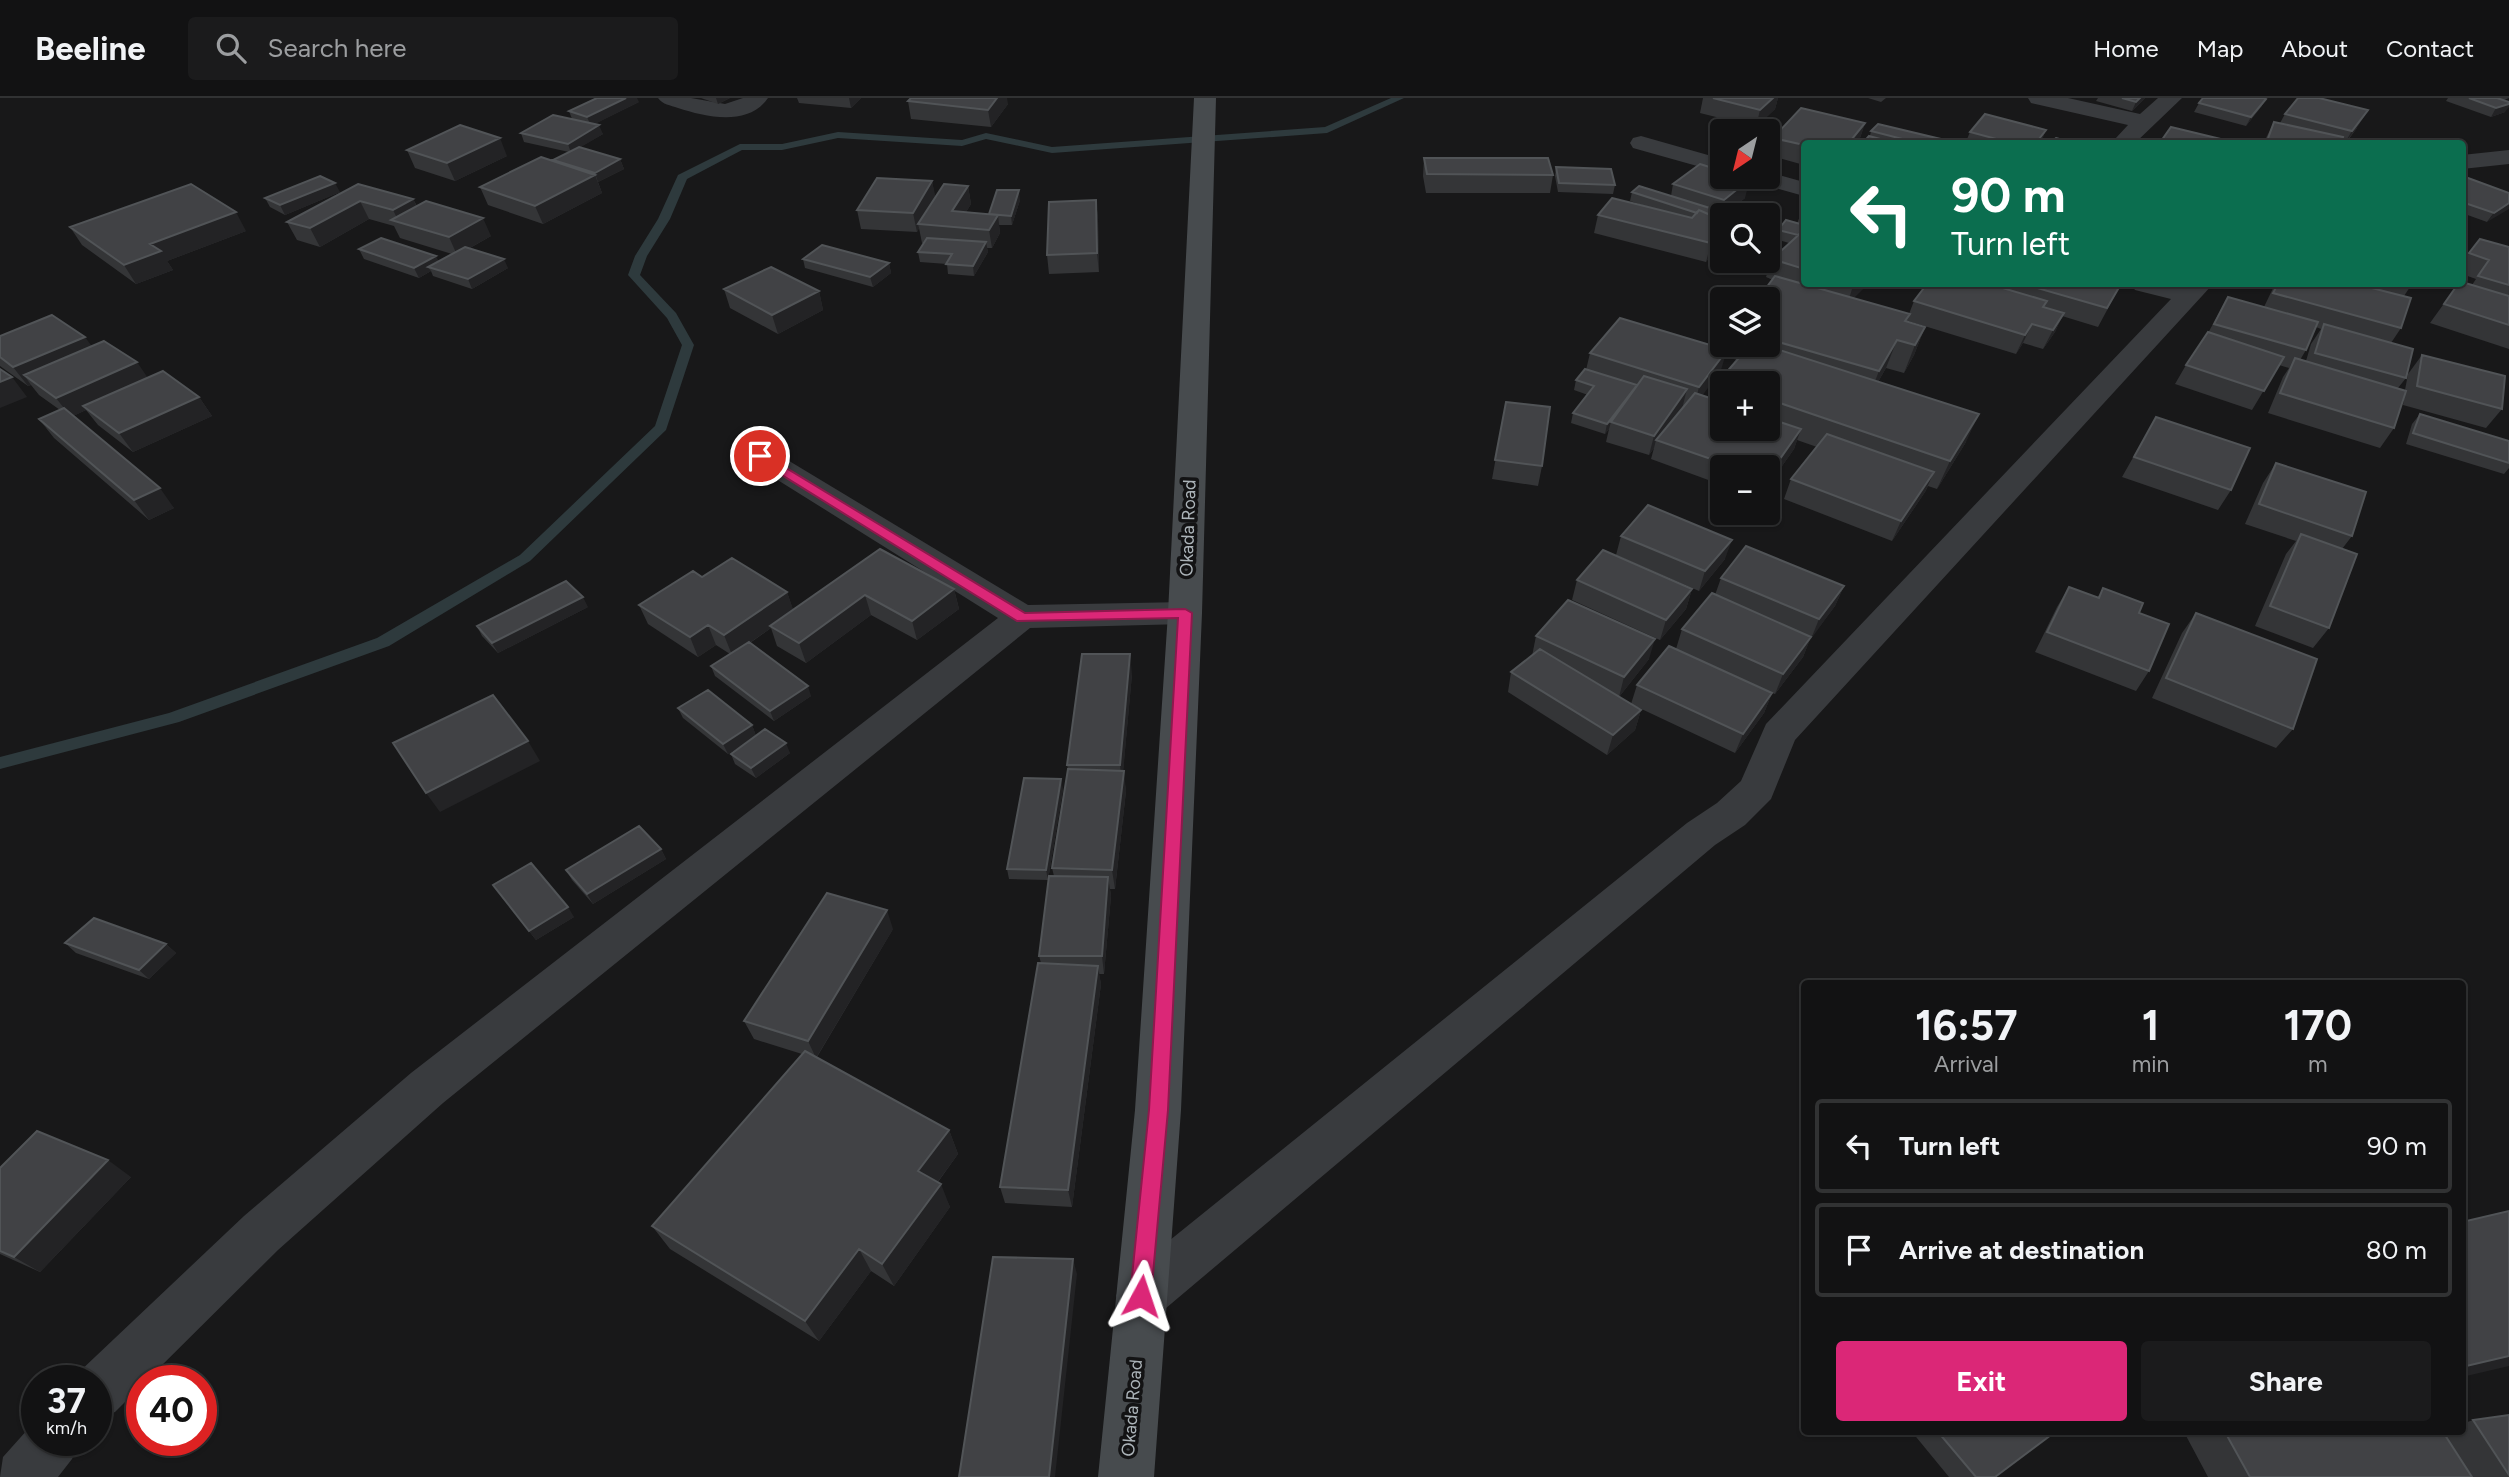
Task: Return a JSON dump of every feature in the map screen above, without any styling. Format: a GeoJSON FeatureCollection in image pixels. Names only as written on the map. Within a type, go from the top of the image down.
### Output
{"type":"FeatureCollection","features":[{"type":"Feature","properties":{"kind":"street"},"geometry":{"type":"LineString","coordinates":[[669,98],[716,112],[740,108],[757,98]]}},
{"type":"Feature","properties":{"kind":"street"},"geometry":{"type":"LineString","coordinates":[[2039,98],[2144,122]]}},
{"type":"Feature","properties":{"kind":"street"},"geometry":{"type":"LineString","coordinates":[[2125,140],[2171,98]]}},
{"type":"Feature","properties":{"kind":"street","name":"Okada Road"},"geometry":{"type":"LineString","coordinates":[[1126,1477],[1158,1110],[1185,613],[1204,109]]}},
{"type":"Feature","properties":{"kind":"street"},"geometry":{"type":"LineString","coordinates":[[1641,144],[1710,163]]}},
{"type":"Feature","properties":{"kind":"street"},"geometry":{"type":"LineString","coordinates":[[2466,162],[2507,158]]}},
{"type":"Feature","properties":{"kind":"street"},"geometry":{"type":"LineString","coordinates":[[1780,182],[1801,188]]}},
{"type":"Feature","properties":{"kind":"street"},"geometry":{"type":"LineString","coordinates":[[2173,287],[2193,289]]}},
{"type":"Feature","properties":{"kind":"street"},"geometry":{"type":"LineString","coordinates":[[1141,1296],[1701,834],[1731,814],[1757,789],[1779,734],[2193,289]]}},
{"type":"Feature","properties":{"kind":"street"},"geometry":{"type":"LineString","coordinates":[[760,456],[1022,617],[1185,613]]}},
{"type":"Feature","properties":{"kind":"street"},"geometry":{"type":"LineString","coordinates":[[112,1377],[261,1233],[427,1088],[1022,617]]}},
{"type":"Feature","properties":{"kind":"street"},"geometry":{"type":"LineString","coordinates":[[23,1477],[40,1456]]}},
{"type":"Feature","properties":{"kind":"building"},"geometry":{"type":"Polygon","coordinates":[[[597,98],[626,98],[587,117],[569,111],[597,98]]]}},
{"type":"Feature","properties":{"kind":"building"},"geometry":{"type":"Polygon","coordinates":[[[911,98],[997,98],[988,110],[908,101],[911,98]]]}},
{"type":"Feature","properties":{"kind":"building"},"geometry":{"type":"Polygon","coordinates":[[[1713,98],[1773,98],[1760,110],[1713,98]]]}},
{"type":"Feature","properties":{"kind":"building"},"geometry":{"type":"Polygon","coordinates":[[[2122,98],[2140,98],[2136,102],[2122,98]]]}},
{"type":"Feature","properties":{"kind":"building"},"geometry":{"type":"Polygon","coordinates":[[[2203,98],[2266,99],[2251,117],[2199,103],[2203,98]]]}},
{"type":"Feature","properties":{"kind":"building"},"geometry":{"type":"Polygon","coordinates":[[[2298,98],[2319,98],[2368,110],[2352,131],[2285,114],[2298,98]]]}},
{"type":"Feature","properties":{"kind":"building"},"geometry":{"type":"Polygon","coordinates":[[[2469,98],[2497,98],[2509,104],[2496,108],[2469,98]]]}},
{"type":"Feature","properties":{"kind":"building"},"geometry":{"type":"Polygon","coordinates":[[[1801,108],[1865,123],[1851,140],[1801,140],[1801,144],[1780,140],[1780,130],[1801,108]]]}},
{"type":"Feature","properties":{"kind":"building"},"geometry":{"type":"Polygon","coordinates":[[[1985,114],[2046,130],[2038,140],[2000,140],[1970,132],[1985,114]]]}},
{"type":"Feature","properties":{"kind":"building"},"geometry":{"type":"Polygon","coordinates":[[[553,115],[599,125],[568,144],[521,133],[553,115]]]}},
{"type":"Feature","properties":{"kind":"building"},"geometry":{"type":"Polygon","coordinates":[[[2274,122],[2343,137],[2342,140],[2267,140],[2274,122]]]}},
{"type":"Feature","properties":{"kind":"building"},"geometry":{"type":"Polygon","coordinates":[[[1878,124],[1945,140],[1906,140],[1871,131],[1878,124]]]}},
{"type":"Feature","properties":{"kind":"building"},"geometry":{"type":"Polygon","coordinates":[[[460,125],[500,138],[447,163],[407,150],[460,125]]]}},
{"type":"Feature","properties":{"kind":"building"},"geometry":{"type":"Polygon","coordinates":[[[2171,127],[2225,140],[2162,140],[2171,127]]]}},
{"type":"Feature","properties":{"kind":"building"},"geometry":{"type":"Polygon","coordinates":[[[1869,136],[1884,140],[1866,140],[1869,136]]]}},
{"type":"Feature","properties":{"kind":"building"},"geometry":{"type":"Polygon","coordinates":[[[579,147],[620,159],[595,173],[553,160],[579,147]]]}},
{"type":"Feature","properties":{"kind":"building"},"geometry":{"type":"Polygon","coordinates":[[[541,157],[595,175],[535,206],[480,187],[541,157]]]}},
{"type":"Feature","properties":{"kind":"building"},"geometry":{"type":"Polygon","coordinates":[[[1424,158],[1548,158],[1553,175],[1427,174],[1424,158]]]}},
{"type":"Feature","properties":{"kind":"building"},"geometry":{"type":"Polygon","coordinates":[[[1700,164],[1710,167],[1710,189],[1738,189],[1724,200],[1673,184],[1700,164]]]}},
{"type":"Feature","properties":{"kind":"building"},"geometry":{"type":"Polygon","coordinates":[[[1556,167],[1611,169],[1615,185],[1559,183],[1556,167]]]}},
{"type":"Feature","properties":{"kind":"building"},"geometry":{"type":"Polygon","coordinates":[[[320,176],[335,183],[280,205],[265,198],[320,176]]]}},
{"type":"Feature","properties":{"kind":"building"},"geometry":{"type":"Polygon","coordinates":[[[877,178],[932,181],[913,213],[857,210],[877,178]]]}},
{"type":"Feature","properties":{"kind":"building"},"geometry":{"type":"Polygon","coordinates":[[[2466,179],[2509,193],[2509,203],[2494,213],[2466,203],[2466,179]]]}},
{"type":"Feature","properties":{"kind":"building"},"geometry":{"type":"Polygon","coordinates":[[[191,184],[236,212],[150,244],[161,251],[124,265],[70,227],[191,184]]]}},
{"type":"Feature","properties":{"kind":"building"},"geometry":{"type":"Polygon","coordinates":[[[358,184],[413,199],[393,210],[360,201],[310,228],[287,222],[358,184]]]}},
{"type":"Feature","properties":{"kind":"building"},"geometry":{"type":"Polygon","coordinates":[[[944,184],[968,186],[952,211],[998,215],[989,230],[918,224],[944,184]]]}},
{"type":"Feature","properties":{"kind":"building"},"geometry":{"type":"Polygon","coordinates":[[[1639,186],[1710,208],[1710,212],[1708,214],[1699,210],[1697,213],[1632,192],[1639,186]]]}},
{"type":"Feature","properties":{"kind":"building"},"geometry":{"type":"Polygon","coordinates":[[[997,190],[1019,190],[1011,216],[989,214],[997,190]]]}},
{"type":"Feature","properties":{"kind":"building"},"geometry":{"type":"Polygon","coordinates":[[[1612,198],[1692,218],[1699,210],[1710,215],[1710,243],[1598,215],[1612,198]]]}},
{"type":"Feature","properties":{"kind":"building"},"geometry":{"type":"Polygon","coordinates":[[[1096,200],[1097,253],[1047,255],[1049,202],[1096,200]]]}},
{"type":"Feature","properties":{"kind":"building"},"geometry":{"type":"Polygon","coordinates":[[[426,201],[483,218],[449,237],[391,220],[426,201]]]}},
{"type":"Feature","properties":{"kind":"building"},"geometry":{"type":"Polygon","coordinates":[[[1786,220],[1801,224],[1801,232],[1798,235],[1780,230],[1780,228],[1786,220]]]}},
{"type":"Feature","properties":{"kind":"building"},"geometry":{"type":"Polygon","coordinates":[[[1801,233],[1801,268],[1780,262],[1780,252],[1801,233]]]}},
{"type":"Feature","properties":{"kind":"building"},"geometry":{"type":"Polygon","coordinates":[[[381,238],[436,256],[414,268],[359,249],[381,238]]]}},
{"type":"Feature","properties":{"kind":"building"},"geometry":{"type":"Polygon","coordinates":[[[927,238],[986,242],[973,266],[946,264],[952,254],[918,252],[927,238]]]}},
{"type":"Feature","properties":{"kind":"building"},"geometry":{"type":"Polygon","coordinates":[[[2480,239],[2509,247],[2509,285],[2478,276],[2489,260],[2469,253],[2480,239]]]}},
{"type":"Feature","properties":{"kind":"building"},"geometry":{"type":"Polygon","coordinates":[[[822,245],[889,263],[870,277],[803,259],[822,245]]]}},
{"type":"Feature","properties":{"kind":"building"},"geometry":{"type":"Polygon","coordinates":[[[465,247],[504,259],[468,279],[428,267],[465,247]]]}},
{"type":"Feature","properties":{"kind":"building"},"geometry":{"type":"Polygon","coordinates":[[[771,267],[819,291],[772,315],[724,289],[771,267]]]}},
{"type":"Feature","properties":{"kind":"building"},"geometry":{"type":"Polygon","coordinates":[[[1775,276],[1801,283],[1801,287],[1814,287],[1910,314],[1905,321],[1925,327],[1915,345],[1897,340],[1879,371],[1780,342],[1780,287],[1767,287],[1775,276]]]}},
{"type":"Feature","properties":{"kind":"building"},"geometry":{"type":"Polygon","coordinates":[[[2466,283],[2509,296],[2509,325],[2444,304],[2456,287],[2466,287],[2466,283]]]}},
{"type":"Feature","properties":{"kind":"building"},"geometry":{"type":"Polygon","coordinates":[[[1925,287],[1999,287],[2047,301],[2043,307],[2064,313],[2053,330],[2032,324],[2025,335],[1914,301],[1925,287]]]}},
{"type":"Feature","properties":{"kind":"building"},"geometry":{"type":"Polygon","coordinates":[[[2034,287],[2119,287],[2107,308],[2034,287]]]}},
{"type":"Feature","properties":{"kind":"building"},"geometry":{"type":"Polygon","coordinates":[[[2276,287],[2368,287],[2411,298],[2401,328],[2273,293],[2276,287]]]}},
{"type":"Feature","properties":{"kind":"building"},"geometry":{"type":"Polygon","coordinates":[[[2228,297],[2318,322],[2306,350],[2214,324],[2228,297]]]}},
{"type":"Feature","properties":{"kind":"building"},"geometry":{"type":"Polygon","coordinates":[[[52,315],[85,337],[13,367],[0,357],[0,336],[52,315]]]}},
{"type":"Feature","properties":{"kind":"building"},"geometry":{"type":"Polygon","coordinates":[[[1620,318],[1710,345],[1710,357],[1722,357],[1699,387],[1590,353],[1620,318]]]}},
{"type":"Feature","properties":{"kind":"building"},"geometry":{"type":"Polygon","coordinates":[[[2324,324],[2413,349],[2406,378],[2315,353],[2324,324]]]}},
{"type":"Feature","properties":{"kind":"building"},"geometry":{"type":"Polygon","coordinates":[[[2208,332],[2284,357],[2264,391],[2186,365],[2208,332]]]}},
{"type":"Feature","properties":{"kind":"building"},"geometry":{"type":"Polygon","coordinates":[[[104,341],[137,362],[56,398],[24,375],[104,341]]]}},
{"type":"Feature","properties":{"kind":"building"},"geometry":{"type":"Polygon","coordinates":[[[1780,350],[1979,414],[1950,461],[1780,403],[1780,371],[1728,371],[1740,357],[1780,357],[1780,350]]]}},
{"type":"Feature","properties":{"kind":"building"},"geometry":{"type":"Polygon","coordinates":[[[2422,355],[2505,376],[2502,409],[2417,386],[2422,355]]]}},
{"type":"Feature","properties":{"kind":"building"},"geometry":{"type":"Polygon","coordinates":[[[2295,358],[2406,391],[2394,428],[2280,393],[2295,358]]]}},
{"type":"Feature","properties":{"kind":"building"},"geometry":{"type":"Polygon","coordinates":[[[0,369],[12,377],[0,382],[0,369]]]}},
{"type":"Feature","properties":{"kind":"building"},"geometry":{"type":"Polygon","coordinates":[[[1585,369],[1637,385],[1607,424],[1573,413],[1594,386],[1576,380],[1585,369]]]}},
{"type":"Feature","properties":{"kind":"building"},"geometry":{"type":"Polygon","coordinates":[[[163,371],[199,397],[119,433],[83,406],[163,371]]]}},
{"type":"Feature","properties":{"kind":"building"},"geometry":{"type":"Polygon","coordinates":[[[1644,376],[1687,389],[1654,436],[1611,422],[1644,376]]]}},
{"type":"Feature","properties":{"kind":"building"},"geometry":{"type":"Polygon","coordinates":[[[1695,393],[1710,398],[1710,441],[1780,441],[1780,422],[1801,429],[1780,459],[1780,455],[1710,455],[1710,459],[1656,440],[1695,393]]]}},
{"type":"Feature","properties":{"kind":"building"},"geometry":{"type":"Polygon","coordinates":[[[1506,402],[1550,407],[1542,466],[1495,460],[1506,402]]]}},
{"type":"Feature","properties":{"kind":"building"},"geometry":{"type":"Polygon","coordinates":[[[64,408],[160,488],[134,500],[39,419],[64,408]]]}},
{"type":"Feature","properties":{"kind":"building"},"geometry":{"type":"Polygon","coordinates":[[[2420,414],[2509,441],[2509,463],[2413,433],[2420,414]]]}},
{"type":"Feature","properties":{"kind":"building"},"geometry":{"type":"Polygon","coordinates":[[[2156,417],[2250,448],[2231,490],[2134,457],[2156,417]]]}},
{"type":"Feature","properties":{"kind":"building"},"geometry":{"type":"Polygon","coordinates":[[[1827,434],[1934,472],[1901,521],[1791,479],[1827,434]]]}},
{"type":"Feature","properties":{"kind":"building"},"geometry":{"type":"Polygon","coordinates":[[[2276,463],[2366,492],[2352,536],[2259,504],[2276,463]]]}},
{"type":"Feature","properties":{"kind":"building"},"geometry":{"type":"Polygon","coordinates":[[[1648,505],[1732,540],[1705,571],[1621,536],[1648,505]]]}},
{"type":"Feature","properties":{"kind":"building"},"geometry":{"type":"Polygon","coordinates":[[[2301,534],[2357,554],[2329,628],[2270,606],[2301,534]]]}},
{"type":"Feature","properties":{"kind":"building"},"geometry":{"type":"Polygon","coordinates":[[[1746,546],[1844,586],[1819,619],[1721,578],[1746,546]]]}},
{"type":"Feature","properties":{"kind":"building"},"geometry":{"type":"Polygon","coordinates":[[[880,549],[954,589],[912,621],[865,595],[799,643],[770,626],[880,549]]]}},
{"type":"Feature","properties":{"kind":"building"},"geometry":{"type":"Polygon","coordinates":[[[1603,550],[1692,589],[1666,620],[1577,580],[1603,550]]]}},
{"type":"Feature","properties":{"kind":"building"},"geometry":{"type":"Polygon","coordinates":[[[732,558],[787,592],[724,635],[708,625],[690,637],[639,605],[693,571],[702,577],[732,558]]]}},
{"type":"Feature","properties":{"kind":"building"},"geometry":{"type":"Polygon","coordinates":[[[566,581],[583,597],[492,643],[477,626],[566,581]]]}},
{"type":"Feature","properties":{"kind":"building"},"geometry":{"type":"Polygon","coordinates":[[[2069,587],[2099,598],[2103,588],[2143,603],[2139,613],[2169,624],[2149,671],[2047,632],[2069,587]]]}},
{"type":"Feature","properties":{"kind":"building"},"geometry":{"type":"Polygon","coordinates":[[[1712,593],[1811,637],[1783,674],[1682,629],[1712,593]]]}},
{"type":"Feature","properties":{"kind":"building"},"geometry":{"type":"Polygon","coordinates":[[[1568,600],[1655,639],[1624,677],[1536,636],[1568,600]]]}},
{"type":"Feature","properties":{"kind":"building"},"geometry":{"type":"Polygon","coordinates":[[[2196,613],[2317,659],[2293,729],[2166,678],[2196,613]]]}},
{"type":"Feature","properties":{"kind":"building"},"geometry":{"type":"Polygon","coordinates":[[[749,642],[808,686],[770,711],[711,666],[749,642]]]}},
{"type":"Feature","properties":{"kind":"building"},"geometry":{"type":"Polygon","coordinates":[[[1669,646],[1772,693],[1743,734],[1637,685],[1669,646]]]}},
{"type":"Feature","properties":{"kind":"building"},"geometry":{"type":"Polygon","coordinates":[[[1540,649],[1641,710],[1613,735],[1511,672],[1540,649]]]}},
{"type":"Feature","properties":{"kind":"building"},"geometry":{"type":"Polygon","coordinates":[[[1082,654],[1130,654],[1120,765],[1067,765],[1082,654]]]}},
{"type":"Feature","properties":{"kind":"building"},"geometry":{"type":"Polygon","coordinates":[[[708,690],[752,725],[723,744],[678,708],[708,690]]]}},
{"type":"Feature","properties":{"kind":"building"},"geometry":{"type":"Polygon","coordinates":[[[493,695],[528,741],[426,793],[393,743],[493,695]]]}},
{"type":"Feature","properties":{"kind":"building"},"geometry":{"type":"Polygon","coordinates":[[[765,729],[786,743],[751,768],[731,754],[765,729]]]}},
{"type":"Feature","properties":{"kind":"building"},"geometry":{"type":"Polygon","coordinates":[[[1068,769],[1124,771],[1112,870],[1052,868],[1068,769]]]}},
{"type":"Feature","properties":{"kind":"building"},"geometry":{"type":"Polygon","coordinates":[[[1024,778],[1061,779],[1046,870],[1007,869],[1024,778]]]}},
{"type":"Feature","properties":{"kind":"building"},"geometry":{"type":"Polygon","coordinates":[[[639,826],[661,849],[587,894],[566,870],[639,826]]]}},
{"type":"Feature","properties":{"kind":"building"},"geometry":{"type":"Polygon","coordinates":[[[531,863],[568,907],[529,931],[493,885],[531,863]]]}},
{"type":"Feature","properties":{"kind":"building"},"geometry":{"type":"Polygon","coordinates":[[[1049,876],[1108,877],[1102,956],[1039,956],[1049,876]]]}},
{"type":"Feature","properties":{"kind":"building"},"geometry":{"type":"Polygon","coordinates":[[[827,893],[887,910],[808,1041],[744,1021],[827,893]]]}},
{"type":"Feature","properties":{"kind":"building"},"geometry":{"type":"Polygon","coordinates":[[[94,918],[166,944],[139,970],[65,943],[94,918]]]}},
{"type":"Feature","properties":{"kind":"building"},"geometry":{"type":"Polygon","coordinates":[[[1038,963],[1098,966],[1068,1190],[1000,1187],[1038,963]]]}},
{"type":"Feature","properties":{"kind":"building"},"geometry":{"type":"Polygon","coordinates":[[[805,1051],[949,1130],[918,1171],[941,1184],[882,1264],[859,1249],[805,1321],[652,1226],[805,1051]]]}},
{"type":"Feature","properties":{"kind":"building"},"geometry":{"type":"Polygon","coordinates":[[[37,1131],[108,1160],[14,1257],[0,1251],[0,1168],[37,1131]]]}},
{"type":"Feature","properties":{"kind":"building"},"geometry":{"type":"Polygon","coordinates":[[[2509,1211],[2509,1356],[2466,1366],[2466,1221],[2509,1211]]]}},
{"type":"Feature","properties":{"kind":"building"},"geometry":{"type":"Polygon","coordinates":[[[993,1257],[1073,1259],[1049,1477],[959,1477],[993,1257]]]}},
{"type":"Feature","properties":{"kind":"building"},"geometry":{"type":"Polygon","coordinates":[[[2509,1415],[2509,1475],[2473,1420],[2509,1415]]]}},
{"type":"Feature","properties":{"kind":"building"},"geometry":{"type":"Polygon","coordinates":[[[1941,1435],[2051,1435],[1995,1477],[1976,1477],[1941,1435]]]}},
{"type":"Feature","properties":{"kind":"building"},"geometry":{"type":"Polygon","coordinates":[[[2227,1435],[2445,1435],[2472,1477],[2250,1477],[2227,1435]]]}},
{"type":"Feature","properties":{"kind":"waterway"},"geometry":{"type":"LineString","coordinates":[[0,763],[173,718],[383,642],[525,558],[661,427],[688,345],[672,316],[634,275],[641,256],[664,219],[682,177],[740,147],[782,147],[838,135],[962,143],[986,136],[1052,150],[1327,130],[1399,98]]}},
{"type":"Feature","properties":{"kind":"route"},"geometry":{"type":"LineString","coordinates":[[760,456],[1022,617],[1185,613],[1158,1110],[1141,1296]]}}]}
